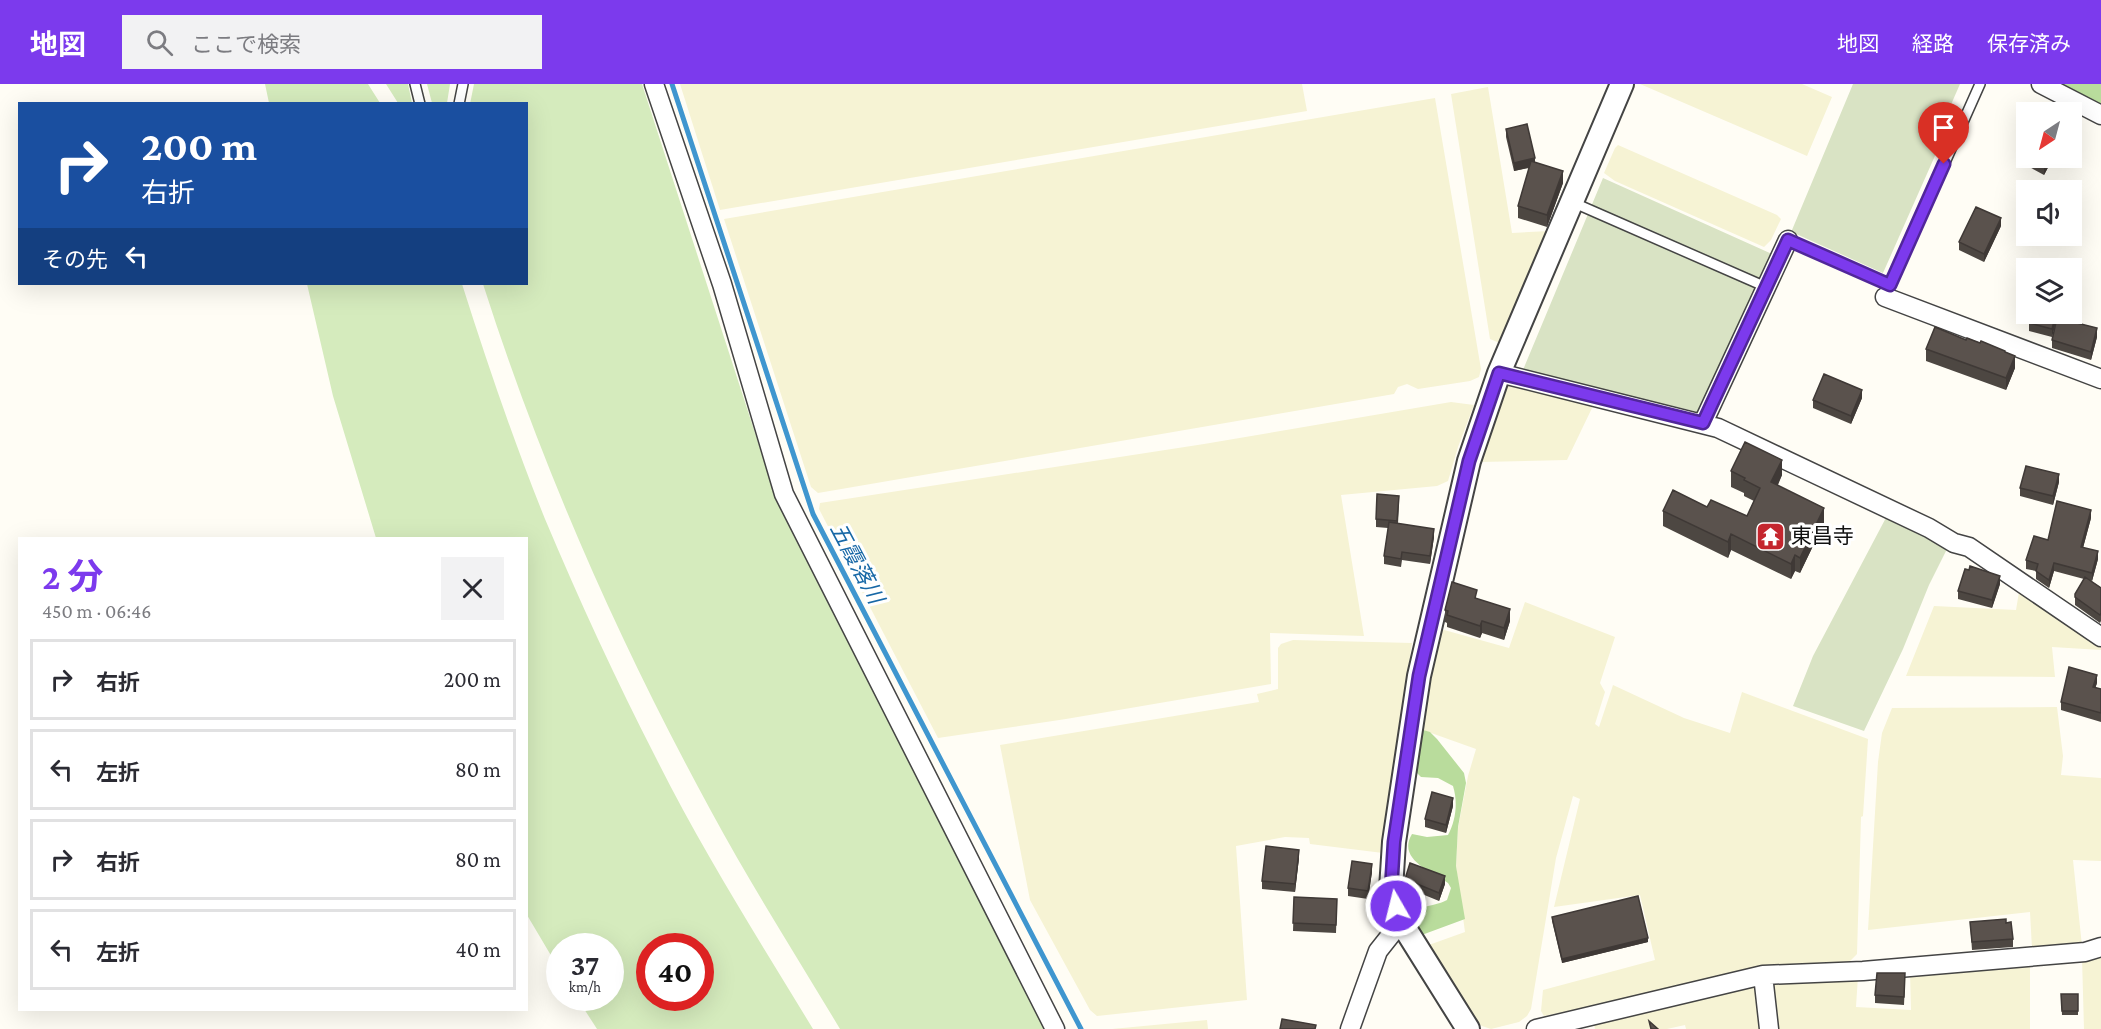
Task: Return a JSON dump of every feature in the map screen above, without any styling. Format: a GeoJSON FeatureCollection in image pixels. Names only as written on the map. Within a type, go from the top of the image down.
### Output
{"type":"FeatureCollection","features":[{"type":"Feature","properties":{"kind":"street"},"geometry":{"type":"LineString","coordinates":[[654,84],[722,284],[784,494],[1055,1029]]}},
{"type":"Feature","properties":{"kind":"street"},"geometry":{"type":"LineString","coordinates":[[1468,1029],[1401,922],[1391,890],[1394,842],[1419,676],[1469,461],[1499,373],[1622,84]]}},
{"type":"Feature","properties":{"kind":"street"},"geometry":{"type":"LineString","coordinates":[[2041,84],[2101,115]]}},
{"type":"Feature","properties":{"kind":"street"},"geometry":{"type":"LineString","coordinates":[[1703,423],[1788,240]]}},
{"type":"Feature","properties":{"kind":"street"},"geometry":{"type":"LineString","coordinates":[[1887,291],[2101,379]]}},
{"type":"Feature","properties":{"kind":"street"},"geometry":{"type":"LineString","coordinates":[[1499,373],[1718,428],[1919,523],[1954,543],[1969,547],[2101,637]]}},
{"type":"Feature","properties":{"kind":"street"},"geometry":{"type":"LineString","coordinates":[[1350,1029],[1378,951],[1401,922]]}},
{"type":"Feature","properties":{"kind":"street"},"geometry":{"type":"LineString","coordinates":[[1536,1029],[1763,975],[1863,971],[2085,952],[2101,947]]}},
{"type":"Feature","properties":{"kind":"street"},"geometry":{"type":"LineString","coordinates":[[1763,975],[1769,1029]]}},
{"type":"Feature","properties":{"kind":"lane"},"geometry":{"type":"LineString","coordinates":[[415,84],[420,102]]}},
{"type":"Feature","properties":{"kind":"lane"},"geometry":{"type":"LineString","coordinates":[[459,102],[463,84]]}},
{"type":"Feature","properties":{"kind":"lane"},"geometry":{"type":"LineString","coordinates":[[1788,240],[1887,291],[1980,84]]}},
{"type":"Feature","properties":{"kind":"lane"},"geometry":{"type":"LineString","coordinates":[[1572,201],[1766,287]]}},
{"type":"Feature","properties":{"kind":"shaded area"},"geometry":{"type":"Polygon","coordinates":[[[680,84],[1302,84],[1307,111],[720,210],[680,84]]]}},
{"type":"Feature","properties":{"kind":"shaded area"},"geometry":{"type":"Polygon","coordinates":[[[1640,84],[1802,84],[1832,97],[1807,156],[1640,84]]]}},
{"type":"Feature","properties":{"kind":"shaded area"},"geometry":{"type":"Polygon","coordinates":[[[1488,87],[1512,233],[1549,231],[1502,344],[1490,339],[1451,94],[1488,87]]]}},
{"type":"Feature","properties":{"kind":"shaded area"},"geometry":{"type":"Polygon","coordinates":[[[1435,98],[1481,369],[1479,377],[1470,381],[1418,389],[1407,384],[1398,387],[1394,394],[818,493],[811,487],[724,219],[1435,98]]]}},
{"type":"Feature","properties":{"kind":"shaded area"},"geometry":{"type":"Polygon","coordinates":[[[1618,145],[1777,215],[1781,219],[1771,240],[1764,247],[1615,181],[1604,173],[1618,145]]]}},
{"type":"Feature","properties":{"kind":"shaded area"},"geometry":{"type":"Polygon","coordinates":[[[1508,386],[1593,406],[1567,460],[1481,462],[1481,452],[1508,386]]]}},
{"type":"Feature","properties":{"kind":"shaded area"},"geometry":{"type":"Polygon","coordinates":[[[1451,402],[1474,405],[1448,481],[1437,486],[1341,495],[1364,636],[1270,633],[1271,684],[1066,719],[938,738],[819,509],[820,503],[1204,444],[1451,402]]]}},
{"type":"Feature","properties":{"kind":"shaded area"},"geometry":{"type":"Polygon","coordinates":[[[2019,592],[2101,643],[2101,650],[2052,647],[2055,677],[1906,676],[1934,606],[2016,610],[2019,592]]]}},
{"type":"Feature","properties":{"kind":"shaded area"},"geometry":{"type":"Polygon","coordinates":[[[1525,602],[1615,637],[1600,683],[1605,692],[1595,724],[1599,727],[1613,685],[1684,718],[1730,733],[1742,692],[1868,739],[1863,816],[1861,817],[1857,954],[1846,965],[1761,971],[1544,1016],[1541,1011],[1543,990],[1655,960],[1640,895],[1554,907],[1580,799],[1573,796],[1556,858],[1531,1009],[1527,1016],[1519,1022],[1491,1029],[1472,1019],[1426,946],[1465,932],[1456,866],[1458,828],[1468,776],[1476,749],[1420,729],[1437,628],[1509,648],[1525,602]]]}},
{"type":"Feature","properties":{"kind":"shaded area"},"geometry":{"type":"Polygon","coordinates":[[[1293,640],[1412,643],[1383,853],[1310,844],[1309,838],[1285,837],[1236,846],[1247,1000],[1097,1016],[1090,1010],[1030,900],[1000,745],[1259,702],[1257,694],[1278,689],[1278,648],[1281,644],[1293,640]]]}},
{"type":"Feature","properties":{"kind":"shaded area"},"geometry":{"type":"Polygon","coordinates":[[[2057,707],[2063,756],[2061,775],[2101,778],[2101,861],[2073,860],[2082,946],[2032,949],[2030,912],[1868,930],[1878,762],[1882,733],[1892,708],[2057,707]]]}},
{"type":"Feature","properties":{"kind":"shaded area"},"geometry":{"type":"Polygon","coordinates":[[[2101,953],[2101,1029],[2084,1029],[2082,958],[2101,953]]]}},
{"type":"Feature","properties":{"kind":"shaded area"},"geometry":{"type":"Polygon","coordinates":[[[2030,962],[2030,1029],[1774,1029],[1771,987],[1775,981],[1858,976],[1856,1007],[1911,1010],[1910,972],[2030,962]]]}},
{"type":"Feature","properties":{"kind":"shaded area"},"geometry":{"type":"Polygon","coordinates":[[[1754,984],[1759,990],[1763,1029],[1686,1029],[1685,1025],[1667,1029],[1595,1029],[1593,1020],[1754,984]]]}},
{"type":"Feature","properties":{"kind":"shaded area"},"geometry":{"type":"Polygon","coordinates":[[[1207,1020],[1208,1029],[1112,1029],[1207,1020]]]}},
{"type":"Feature","properties":{"kind":"green space"},"geometry":{"type":"Polygon","coordinates":[[[265,84],[368,84],[379,102],[269,102],[265,84]]]}},
{"type":"Feature","properties":{"kind":"green space"},"geometry":{"type":"Polygon","coordinates":[[[386,84],[408,84],[412,102],[397,102],[386,84]]]}},
{"type":"Feature","properties":{"kind":"green space"},"geometry":{"type":"Polygon","coordinates":[[[427,84],[450,84],[447,102],[432,102],[427,84]]]}},
{"type":"Feature","properties":{"kind":"green space"},"geometry":{"type":"Polygon","coordinates":[[[474,84],[642,84],[777,501],[1046,1029],[840,1029],[726,839],[677,747],[614,618],[556,486],[483,285],[528,285],[528,102],[470,102],[474,84]]]}},
{"type":"Feature","properties":{"kind":"green space"},"geometry":{"type":"Polygon","coordinates":[[[1853,84],[1960,84],[1939,132],[1938,149],[1883,273],[1794,233],[1792,230],[1853,84]]]}},
{"type":"Feature","properties":{"kind":"green space"},"geometry":{"type":"Polygon","coordinates":[[[2056,84],[2101,84],[2101,105],[2056,84]]]}},
{"type":"Feature","properties":{"kind":"green space"},"geometry":{"type":"Polygon","coordinates":[[[1603,178],[1772,254],[1702,413],[1523,370],[1603,178]]]}},
{"type":"Feature","properties":{"kind":"green space"},"geometry":{"type":"Polygon","coordinates":[[[307,285],[462,285],[501,402],[545,519],[612,669],[693,827],[813,1029],[597,1029],[585,1011],[624,1011],[624,933],[546,933],[546,947],[528,917],[528,537],[376,537],[333,396],[307,285]]]}},
{"type":"Feature","properties":{"kind":"green space"},"geometry":{"type":"Polygon","coordinates":[[[1889,512],[1946,543],[1946,551],[1864,731],[1793,706],[1813,656],[1889,512]]]}},
{"type":"Feature","properties":{"kind":"green space"},"geometry":{"type":"Polygon","coordinates":[[[1420,729],[1430,732],[1437,739],[1464,773],[1466,783],[1458,827],[1456,866],[1465,919],[1419,936],[1413,923],[1418,911],[1447,900],[1451,888],[1448,883],[1425,869],[1412,857],[1409,843],[1412,834],[1427,837],[1448,835],[1456,805],[1453,786],[1438,778],[1421,777],[1417,773],[1413,764],[1420,729]]]}},
{"type":"Feature","properties":{"kind":"building"},"geometry":{"type":"Polygon","coordinates":[[[1527,124],[1535,158],[1514,163],[1506,129],[1527,124]]]}},
{"type":"Feature","properties":{"kind":"building"},"geometry":{"type":"Polygon","coordinates":[[[1531,161],[1563,171],[1547,215],[1518,206],[1531,161]]]}},
{"type":"Feature","properties":{"kind":"building"},"geometry":{"type":"Polygon","coordinates":[[[1976,207],[2001,218],[1984,254],[1959,242],[1976,207]]]}},
{"type":"Feature","properties":{"kind":"building"},"geometry":{"type":"Polygon","coordinates":[[[2033,324],[2053,324],[2052,329],[2033,324]]]}},
{"type":"Feature","properties":{"kind":"building"},"geometry":{"type":"Polygon","coordinates":[[[2056,324],[2081,324],[2097,328],[2091,352],[2052,340],[2056,324]]]}},
{"type":"Feature","properties":{"kind":"building"},"geometry":{"type":"Polygon","coordinates":[[[1935,327],[1966,340],[1967,338],[1980,343],[1981,341],[2015,356],[2006,378],[1926,349],[1935,327]]]}},
{"type":"Feature","properties":{"kind":"building"},"geometry":{"type":"Polygon","coordinates":[[[1824,374],[1862,390],[1851,416],[1813,400],[1824,374]]]}},
{"type":"Feature","properties":{"kind":"building"},"geometry":{"type":"Polygon","coordinates":[[[1745,442],[1782,460],[1771,482],[1824,508],[1800,558],[1795,555],[1791,564],[1731,534],[1728,542],[1663,511],[1673,490],[1707,507],[1711,500],[1747,516],[1760,488],[1731,471],[1745,442]]]}},
{"type":"Feature","properties":{"kind":"building"},"geometry":{"type":"Polygon","coordinates":[[[2026,466],[2059,474],[2053,496],[2020,488],[2026,466]]]}},
{"type":"Feature","properties":{"kind":"building"},"geometry":{"type":"Polygon","coordinates":[[[1377,494],[1399,496],[1397,521],[1376,519],[1377,494]]]}},
{"type":"Feature","properties":{"kind":"building"},"geometry":{"type":"Polygon","coordinates":[[[2057,501],[2091,510],[2081,547],[2098,551],[2092,573],[2054,563],[2049,580],[2036,571],[2038,564],[2026,560],[2034,536],[2048,540],[2057,501]]]}},
{"type":"Feature","properties":{"kind":"building"},"geometry":{"type":"Polygon","coordinates":[[[1389,522],[1434,529],[1430,556],[1402,552],[1401,559],[1384,556],[1389,522]]]}},
{"type":"Feature","properties":{"kind":"building"},"geometry":{"type":"Polygon","coordinates":[[[1970,566],[2000,576],[1992,600],[1958,591],[1965,569],[1969,570],[1970,566]]]}},
{"type":"Feature","properties":{"kind":"building"},"geometry":{"type":"Polygon","coordinates":[[[2085,577],[2101,588],[2100,615],[2075,597],[2085,577]]]}},
{"type":"Feature","properties":{"kind":"building"},"geometry":{"type":"Polygon","coordinates":[[[1452,582],[1477,590],[1475,598],[1510,609],[1504,628],[1482,621],[1480,626],[1447,615],[1448,611],[1445,610],[1452,582]]]}},
{"type":"Feature","properties":{"kind":"building"},"geometry":{"type":"Polygon","coordinates":[[[2069,667],[2097,675],[2093,687],[2101,689],[2101,713],[2061,702],[2069,667]]]}},
{"type":"Feature","properties":{"kind":"building"},"geometry":{"type":"Polygon","coordinates":[[[1432,792],[1453,798],[1446,825],[1425,819],[1432,792]]]}},
{"type":"Feature","properties":{"kind":"building"},"geometry":{"type":"Polygon","coordinates":[[[1266,846],[1299,850],[1295,884],[1262,881],[1266,846]]]}},
{"type":"Feature","properties":{"kind":"building"},"geometry":{"type":"Polygon","coordinates":[[[1352,861],[1372,864],[1368,891],[1348,888],[1352,861]]]}},
{"type":"Feature","properties":{"kind":"building"},"geometry":{"type":"Polygon","coordinates":[[[1410,863],[1445,876],[1439,893],[1405,879],[1410,863]]]}},
{"type":"Feature","properties":{"kind":"building"},"geometry":{"type":"Polygon","coordinates":[[[1638,896],[1648,938],[1562,959],[1552,917],[1638,896]]]}},
{"type":"Feature","properties":{"kind":"building"},"geometry":{"type":"Polygon","coordinates":[[[1294,897],[1337,899],[1336,925],[1293,923],[1294,897]]]}},
{"type":"Feature","properties":{"kind":"building"},"geometry":{"type":"Polygon","coordinates":[[[2006,919],[2006,923],[2011,922],[2013,939],[1972,942],[1970,922],[2006,919]]]}},
{"type":"Feature","properties":{"kind":"building"},"geometry":{"type":"Polygon","coordinates":[[[1877,973],[1905,973],[1904,997],[1875,995],[1877,973]]]}},
{"type":"Feature","properties":{"kind":"building"},"geometry":{"type":"Polygon","coordinates":[[[2061,994],[2078,994],[2078,1011],[2062,1011],[2061,994]]]}},
{"type":"Feature","properties":{"kind":"building"},"geometry":{"type":"Polygon","coordinates":[[[1282,1019],[1316,1025],[1315,1029],[1280,1029],[1282,1019]]]}},
{"type":"Feature","properties":{"kind":"building"},"geometry":{"type":"Polygon","coordinates":[[[1649,1021],[1658,1029],[1651,1029],[1649,1021]]]}},
{"type":"Feature","properties":{"kind":"waterway","name":"五霞落川"},"geometry":{"type":"LineString","coordinates":[[672,84],[813,514],[1081,1029]]}},
{"type":"Feature","properties":{"kind":"place","name":"東昌寺"},"geometry":{"type":"Point","coordinates":[1770,536]}},
{"type":"Feature","properties":{"kind":"route"},"geometry":{"type":"LineString","coordinates":[[1396,906],[1391,890],[1394,842],[1419,676],[1469,461],[1499,373],[1703,423],[1788,240],[1890,285],[1944,164]]}}]}
